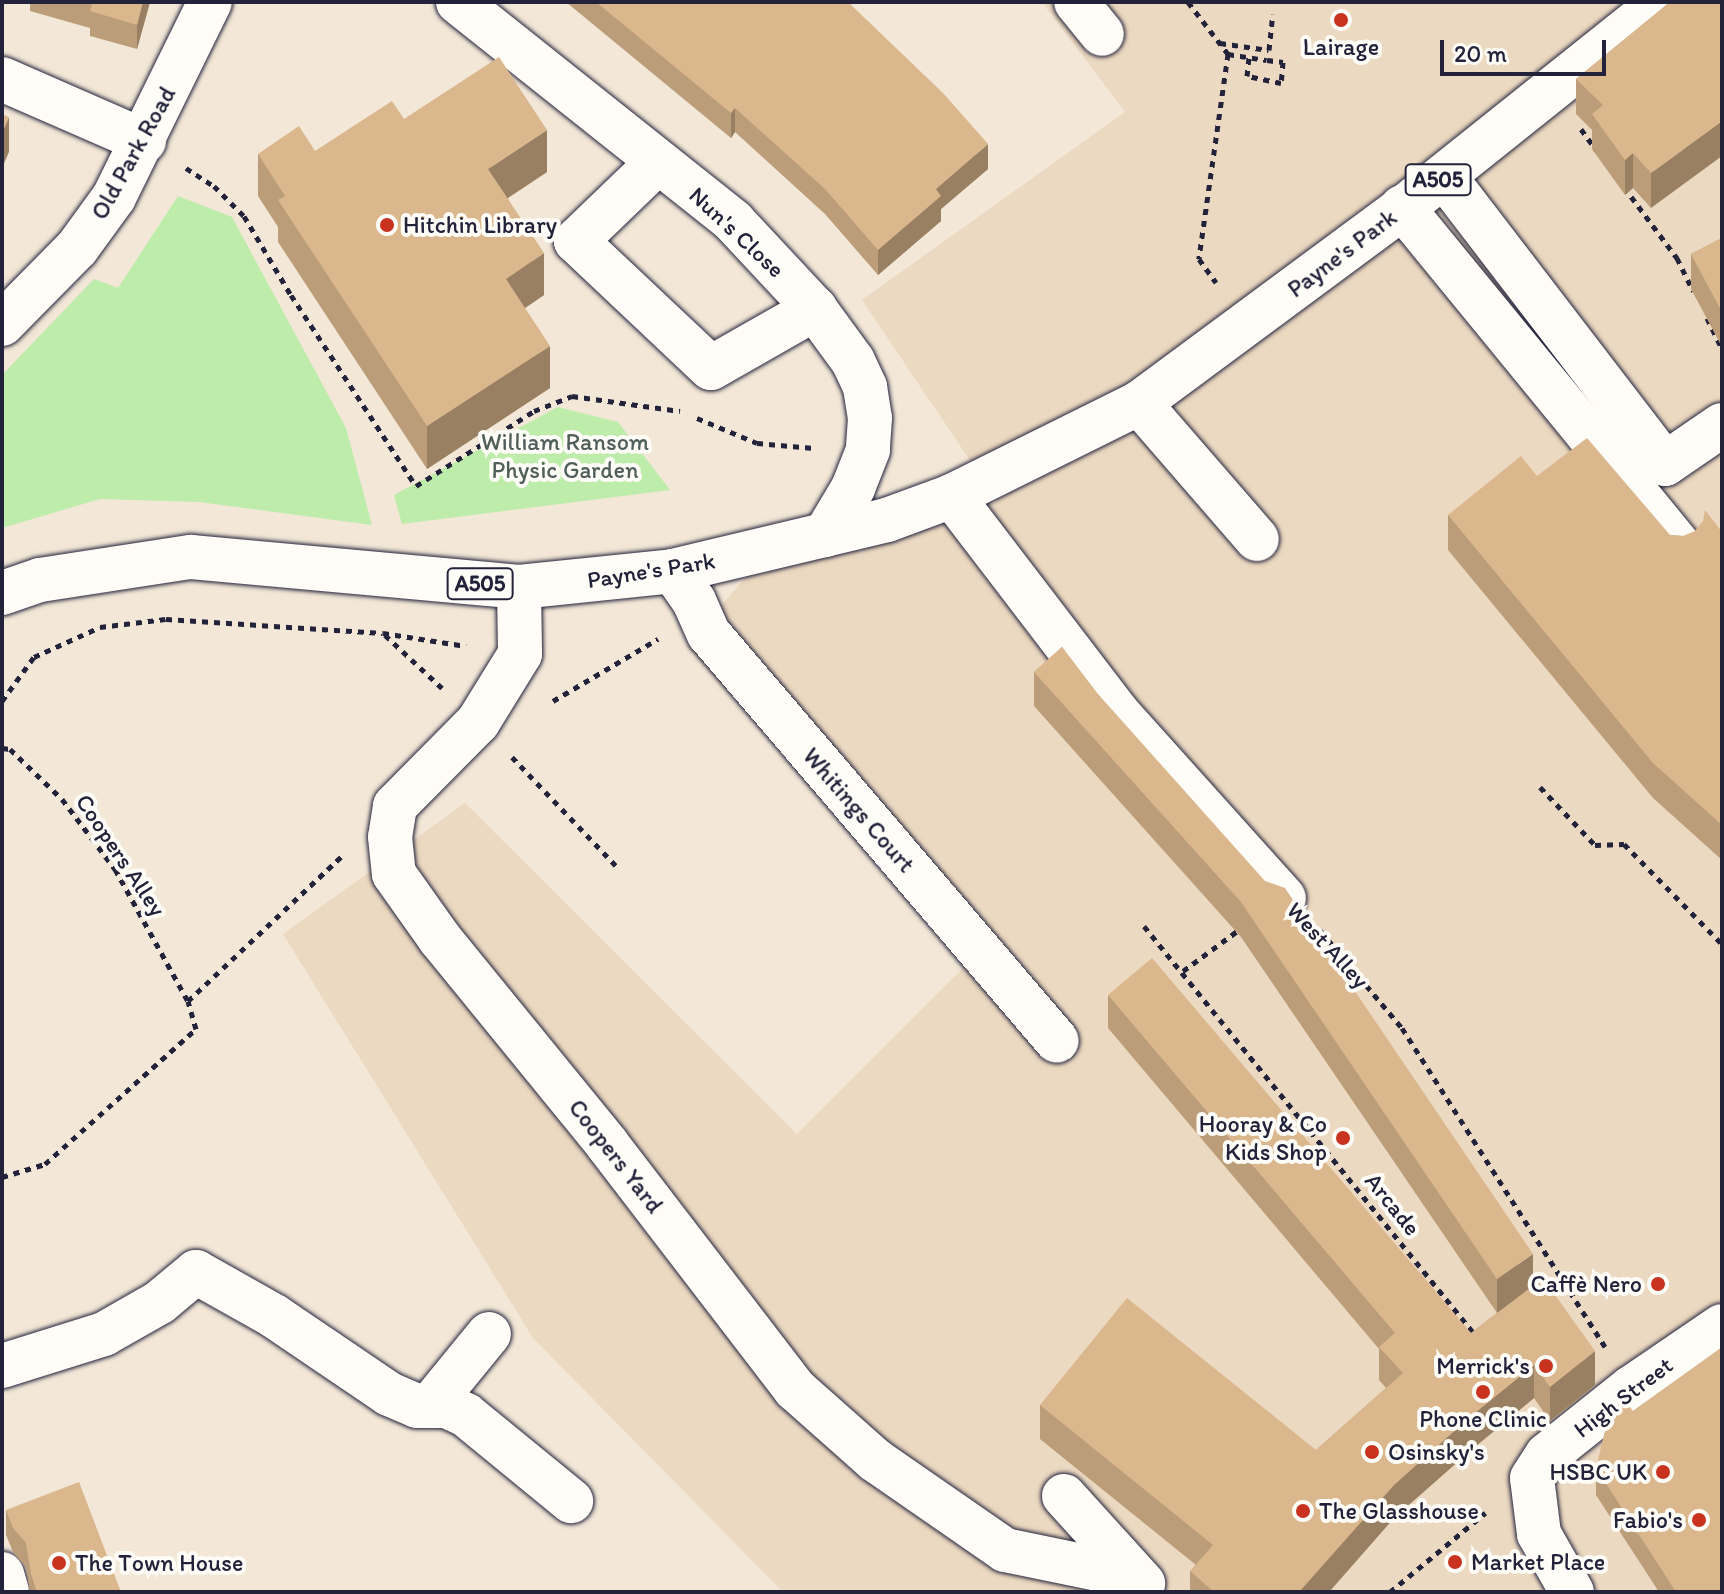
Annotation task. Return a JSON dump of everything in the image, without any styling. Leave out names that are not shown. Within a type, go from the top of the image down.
[{"type":"main road","name":"Old Park Road","points":[[2,324],[77,248],[114,197],[210,2]]},
{"type":"main road","name":"Payne's Park","points":[[2,593],[40,580],[191,557],[519,587],[684,586],[825,535],[887,520],[952,496],[1139,403],[1444,176],[1661,2]]},
{"type":"main road","name":"Nun's Close","points":[[476,7],[658,162],[733,221],[815,309],[853,361],[865,387],[870,418],[868,450],[853,488],[825,535]]},
{"type":"main road","points":[[2,79],[144,141]]},
{"type":"main road","points":[[658,162],[576,241],[699,358],[711,368],[815,309]]},
{"type":"main road","points":[[1444,176],[1665,464],[1722,425]]},
{"type":"main road","points":[[1402,207],[1680,547]]},
{"type":"main road","points":[[1139,403],[1257,539]]},
{"type":"main road","name":"West Alley","points":[[952,496],[1117,712],[1284,898]]},
{"type":"main road","name":"Whitings Court","points":[[684,586],[709,634],[1057,1041]]},
{"type":"main road","points":[[395,806],[478,722],[520,654],[519,587]]},
{"type":"main road","name":"Coopers Yard","points":[[395,806],[390,837],[394,874],[440,939],[607,1144],[795,1389],[875,1460],[1005,1550],[1145,1584]]},
{"type":"main road","points":[[2,1366],[104,1334],[160,1302],[196,1272],[274,1316],[389,1394],[417,1406],[446,1406],[466,1415],[571,1501]]},
{"type":"main road","name":"High Street","points":[[1532,1478],[1547,1455],[1631,1388],[1722,1326]]},
{"type":"main road","points":[[430,1406],[489,1334]]},
{"type":"main road","points":[[1532,1478],[1539,1534],[1572,1592]]},
{"type":"main road","points":[[1064,1496],[1145,1584]]},
{"type":"main road","points":[[2,1574],[7,1592]]},
{"type":"path","points":[[1188,2],[1228,54],[1199,259],[1249,324]]},
{"type":"path","points":[[1267,60],[1273,14]]},
{"type":"path","points":[[1219,42],[1269,50]]},
{"type":"path","points":[[1228,54],[1249,57],[1267,60],[1283,62],[1281,83],[1247,76],[1249,57]]},
{"type":"path","points":[[1551,90],[1605,162]]},
{"type":"path","points":[[144,141],[214,186],[244,216],[416,486],[534,411],[572,396],[671,407],[757,443],[868,450]]},
{"type":"path","points":[[1623,186],[1677,258],[1696,297]]},
{"type":"path","points":[[1703,310],[1722,349]]},
{"type":"path","points":[[478,722],[520,720],[664,636],[684,586]]},
{"type":"path","points":[[2,701],[34,657],[100,627],[166,619],[383,633],[520,654]]},
{"type":"path","points":[[383,633],[478,722],[619,869]]},
{"type":"path","name":"Coopers Alley","points":[[2,748],[10,749],[62,799],[115,869],[188,1001]]},
{"type":"path","points":[[1540,787],[1595,845],[1624,844],[1722,944]]},
{"type":"path","points":[[2,1177],[45,1164],[196,1029],[188,1001],[395,806]]},
{"type":"path","points":[[1183,971],[1284,898]]},
{"type":"path","name":"West Alley","points":[[1284,898],[1308,917],[1402,1028],[1631,1388]]},
{"type":"path","name":"Arcade","points":[[1144,926],[1484,1347]]},
{"type":"path","points":[[1390,1592],[1459,1533],[1532,1478]]},
{"type":"shaded area","points":[[1042,2],[1722,2],[1722,1592],[783,1592],[533,1338],[283,934],[465,803],[797,1134],[971,960],[686,646],[747,576],[998,502],[862,300],[1125,112]]},
{"type":"green space","points":[[178,196],[232,217],[346,428],[372,525],[199,502],[100,499],[2,528],[2,375],[94,279],[118,288]]},
{"type":"green space","name":"William Ransom Physic Garden","points":[[558,407],[618,422],[670,490],[402,524],[394,495]]},
{"type":"building","points":[[85,2],[143,2],[137,25],[90,11],[92,4]]},
{"type":"building","points":[[596,2],[848,2],[944,94],[988,144],[936,189],[941,196],[878,250],[825,189],[735,108],[731,113]]},
{"type":"building","points":[[1670,2],[1722,2],[1722,121],[1651,173],[1633,153],[1625,160],[1592,114],[1603,105],[1576,79]]},
{"type":"building","name":"Hitchin Library","points":[[499,57],[547,130],[488,169],[544,253],[506,279],[550,346],[427,426],[278,200],[285,196],[258,154],[299,126],[315,151],[392,101],[404,119]]},
{"type":"building","points":[[2,114],[9,117],[2,133]]},
{"type":"building","points":[[1722,238],[1722,312],[1691,254]]},
{"type":"building","points":[[1587,438],[1670,535],[1683,536],[1695,531],[1703,521],[1705,510],[1722,532],[1722,825],[1653,763],[1448,515],[1521,456],[1537,476]]},
{"type":"building","points":[[1062,647],[1098,694],[1265,881],[1285,888],[1533,1254],[1497,1279],[1241,902],[1034,672]]},
{"type":"building","points":[[1152,958],[1471,1333],[1543,1278],[1595,1351],[1550,1387],[1534,1365],[1470,1417],[1394,1485],[1299,1592],[1214,1592],[1190,1571],[1213,1545],[1040,1405],[1127,1298],[1316,1450],[1403,1373],[1379,1347],[1395,1333],[1108,995]]},
{"type":"building","points":[[1722,1347],[1722,1592],[1676,1592],[1596,1468],[1610,1410],[1624,1399],[1633,1411]]},
{"type":"building","name":"The Town House","points":[[79,1482],[121,1592],[37,1592],[26,1543],[13,1528],[6,1510]]},
{"type":"place","name":"Lairage","points":[[1341,20]]},
{"type":"place","name":"Hitchin Library","points":[[387,225]]},
{"type":"place","name":"Hooray & Co Kids Shop","points":[[1343,1138]]},
{"type":"place","name":"Caffè Nero","points":[[1658,1284]]},
{"type":"place","name":"Merrick's","points":[[1546,1366]]},
{"type":"place","name":"Phone Clinic","points":[[1483,1392]]},
{"type":"place","name":"Osinsky's","points":[[1372,1452]]},
{"type":"place","name":"HSBC UK","points":[[1663,1472]]},
{"type":"place","name":"The Glasshouse","points":[[1303,1511]]},
{"type":"place","name":"Fabio's","points":[[1699,1520]]},
{"type":"place","name":"Market Place","points":[[1455,1562]]},
{"type":"place","name":"The Town House","points":[[59,1563]]}]
